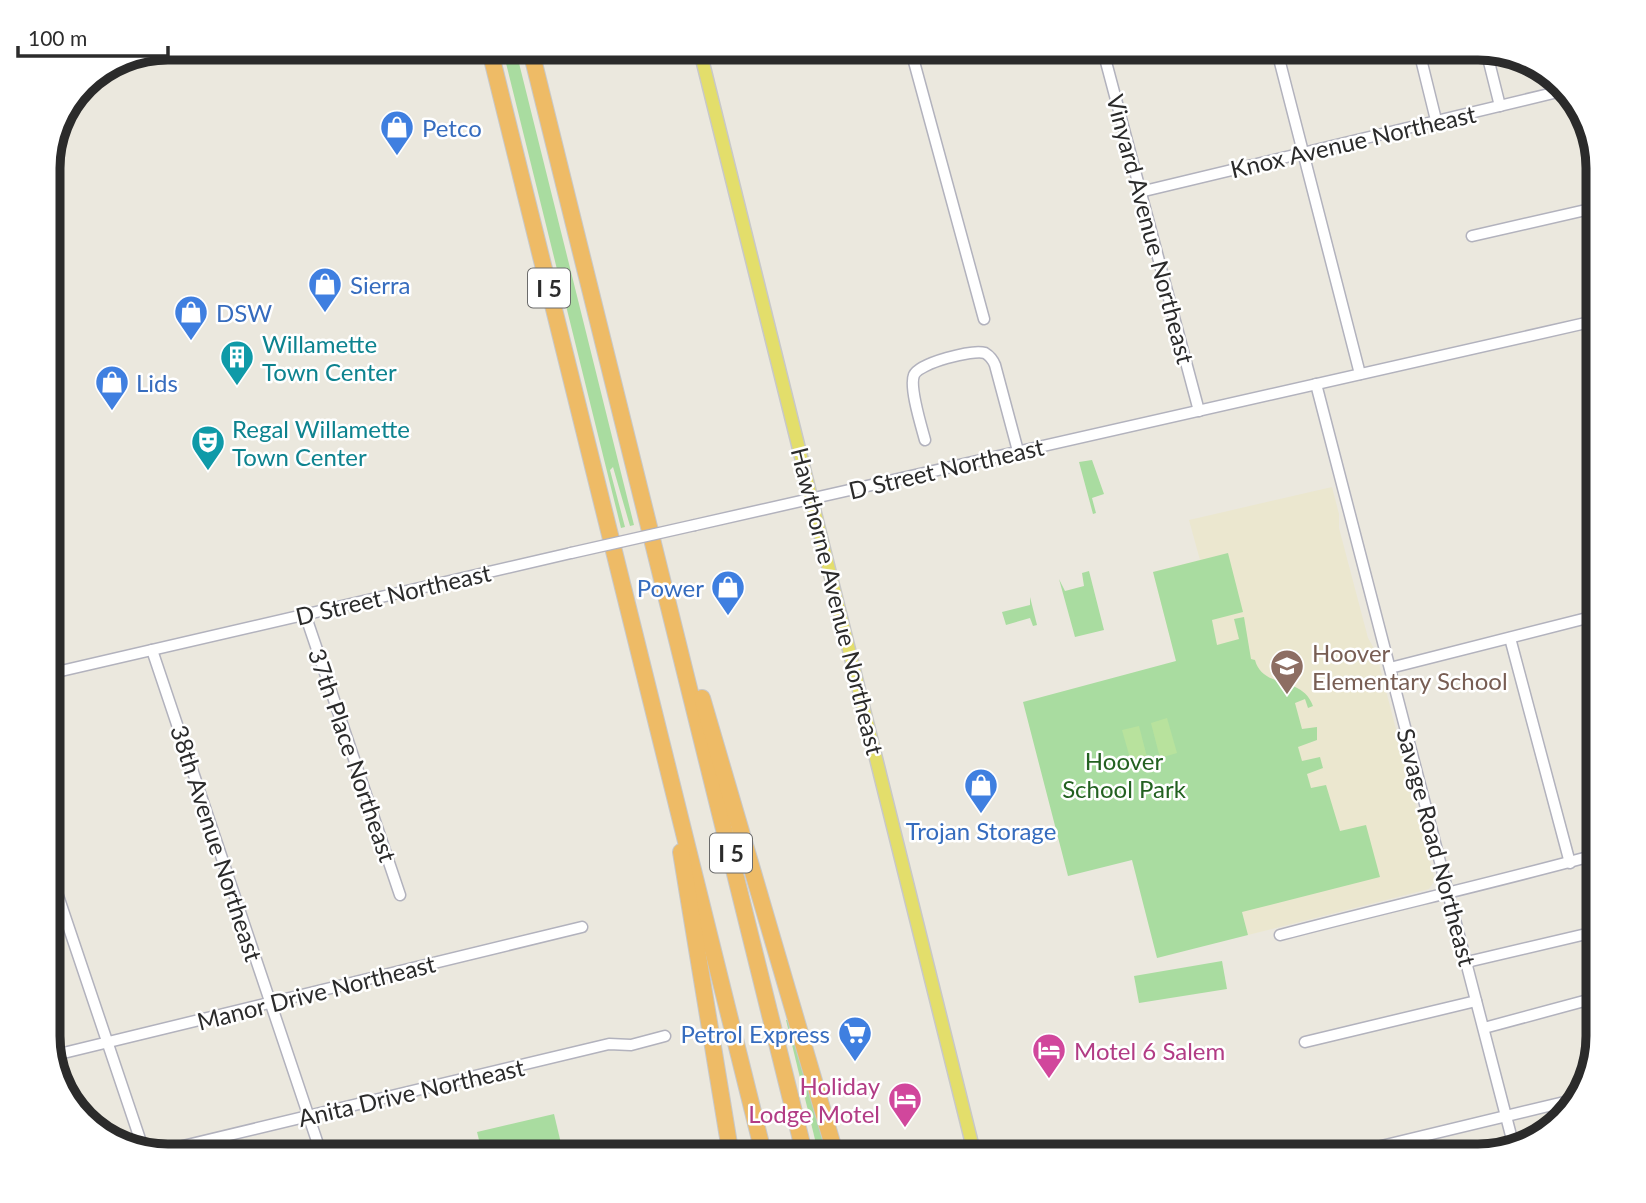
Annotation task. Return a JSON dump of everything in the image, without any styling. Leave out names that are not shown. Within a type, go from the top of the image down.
[{"type":"highway","name":"I 5","points":[[492,60],[761,1144]]},
{"type":"highway","name":"I 5","points":[[533,60],[802,1144]]},
{"type":"highway","name":"I 5","points":[[660,575],[695,672],[833,1144]]},
{"type":"highway","points":[[676,801],[684,884],[730,1144]]},
{"type":"main road","name":"Hawthorne Avenue Northeast","points":[[702,60],[972,1144]]},
{"type":"street","points":[[913,60],[984,319]]},
{"type":"street","name":"Vinyard Avenue Northeast","points":[[1105,60],[1199,411]]},
{"type":"street","points":[[1279,60],[1360,374]]},
{"type":"street","points":[[1421,60],[1436,120]]},
{"type":"street","points":[[1489,61],[1500,106]]},
{"type":"street","name":"Knox Avenue Northeast","points":[[1140,192],[1556,92]]},
{"type":"street","points":[[1472,236],[1586,210]]},
{"type":"street","name":"D Street Northeast","points":[[60,671],[1586,323]]},
{"type":"street","points":[[925,440],[912,382],[917,370],[926,364],[981,352],[989,356],[995,365],[1018,451]]},
{"type":"street","name":"Savage Road Northeast","points":[[1316,384],[1512,1138]]},
{"type":"street","name":"37th Place Northeast","points":[[306,614],[400,895]]},
{"type":"street","points":[[1390,668],[1586,618]]},
{"type":"street","points":[[1510,638],[1570,863]]},
{"type":"street","name":"38th Avenue Northeast","points":[[152,650],[318,1144]]},
{"type":"street","points":[[1280,934],[1586,858]]},
{"type":"street","points":[[60,901],[141,1140]]},
{"type":"street","name":"Manor Drive Northeast","points":[[62,1053],[582,927]]},
{"type":"street","points":[[1467,962],[1586,934]]},
{"type":"street","points":[[1306,1042],[1476,1001]]},
{"type":"street","points":[[1484,1028],[1586,1001]]},
{"type":"street","name":"Anita Drive Northeast","points":[[195,1144],[609,1044],[631,1045],[665,1036]]},
{"type":"street","points":[[1390,1144],[1563,1102]]},
{"type":"shaded area","name":"Hoover Elementary School","points":[[1332,487],[1339,514],[1339,528],[1368,638],[1376,652],[1435,880],[1429,889],[1248,935],[1153,572],[1200,560],[1189,520]]},
{"type":"green space","points":[[505,60],[518,60],[634,525],[630,526],[613,467],[610,470],[625,527],[621,528]]},
{"type":"green space","points":[[1092,460],[1104,494],[1092,498],[1096,513],[1093,514],[1079,462]]},
{"type":"green space","name":"Hoover School Park","points":[[1228,553],[1243,612],[1212,620],[1217,645],[1239,639],[1234,619],[1244,617],[1251,659],[1255,660],[1259,669],[1274,680],[1292,686],[1308,696],[1313,706],[1308,708],[1305,699],[1295,703],[1302,729],[1317,727],[1317,740],[1298,747],[1302,761],[1320,757],[1323,768],[1307,774],[1311,788],[1326,785],[1340,831],[1366,825],[1380,877],[1242,912],[1248,935],[1157,958],[1132,860],[1068,876],[1023,702],[1176,661],[1153,572]]},
{"type":"green space","points":[[1089,571],[1104,630],[1075,637],[1059,579],[1065,591],[1084,586],[1082,573]]},
{"type":"green space","points":[[1030,597],[1037,625],[1033,626],[1030,618],[1006,625],[1002,612],[1030,605]]},
{"type":"green space","points":[[1167,718],[1177,753],[1160,758],[1151,723]]},
{"type":"green space","points":[[1139,726],[1148,761],[1132,765],[1122,730]]},
{"type":"green space","points":[[1222,961],[1227,989],[1139,1003],[1134,976]]},
{"type":"green space","points":[[786,1020],[789,1020],[825,1144],[816,1144]]},
{"type":"green space","points":[[554,1114],[561,1144],[480,1144],[477,1132]]},
{"type":"place","name":"Petco","points":[[397,157]]},
{"type":"place","name":"Sierra","points":[[325,314]]},
{"type":"place","name":"DSW","points":[[191,342]]},
{"type":"place","name":"Willamette Town Center","points":[[237,387]]},
{"type":"place","name":"Lids","points":[[112,412]]},
{"type":"place","name":"Regal Willamette Town Center","points":[[208,472]]},
{"type":"place","name":"Power","points":[[728,617]]},
{"type":"place","name":"Hoover Elementary School","points":[[1287,696]]},
{"type":"place","name":"Trojan Storage","points":[[981,815]]},
{"type":"place","name":"Petrol Express","points":[[855,1063]]},
{"type":"place","name":"Motel 6 Salem","points":[[1049,1080]]},
{"type":"place","name":"Holiday Lodge Motel","points":[[905,1129]]}]
